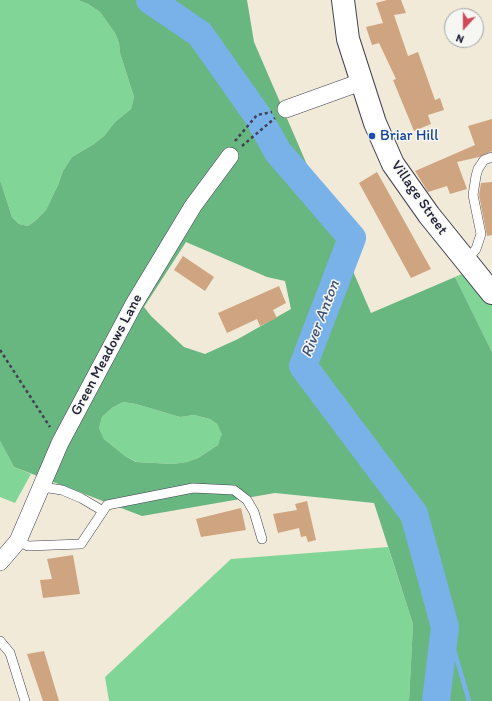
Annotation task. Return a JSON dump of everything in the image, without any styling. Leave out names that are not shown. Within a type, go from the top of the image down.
[{"type":"street","name":"Village Street","points":[[343,0],[348,39],[361,82],[375,124],[393,164],[429,216],[492,293]]},
{"type":"street","points":[[286,109],[361,82]]},
{"type":"street","name":"Green Meadows Lane","points":[[0,562],[18,541],[60,443],[134,304],[193,206],[228,160]]},
{"type":"lane","points":[[466,261],[476,248],[481,234],[473,195],[476,176],[478,169],[484,160],[492,158]]},
{"type":"lane","points":[[42,487],[62,490],[81,498],[103,511]]},
{"type":"lane","points":[[18,541],[28,546],[81,544],[107,505],[193,488],[234,490],[247,500],[254,512],[262,539]]},
{"type":"lane","points":[[0,641],[10,653],[24,701]]},
{"type":"path","points":[[228,160],[227,150],[257,115],[286,109]]},
{"type":"path","points":[[228,160],[286,109]]},
{"type":"path","points":[[0,350],[60,443]]},
{"type":"green space","points":[[0,0],[78,0],[88,4],[100,12],[115,33],[119,43],[120,53],[134,97],[131,109],[115,122],[104,136],[94,144],[72,157],[63,171],[46,210],[28,226],[19,224],[12,217],[0,180]]},
{"type":"green space","points":[[78,0],[247,0],[254,42],[371,313],[455,277],[492,352],[492,701],[409,701],[413,624],[374,503],[275,493],[142,516],[14,467],[0,441],[0,180],[12,217],[19,224],[28,226],[46,210],[63,171],[72,157],[94,144],[104,136],[115,122],[131,109],[134,97],[115,33],[100,12],[88,4]],"holes":[[[186,242],[267,277],[285,281],[291,309],[238,339],[205,354],[184,347],[151,316],[144,307]],[[123,402],[136,404],[180,417],[194,415],[210,419],[217,424],[222,434],[218,445],[198,458],[187,462],[173,464],[136,462],[125,456],[104,439],[99,428],[102,417],[112,408]]]},
{"type":"green space","points":[[464,273],[492,300],[492,352],[455,277]]},
{"type":"green space","points":[[123,402],[136,404],[180,417],[194,415],[210,419],[217,424],[223,434],[218,445],[198,458],[187,462],[173,464],[137,462],[125,456],[104,439],[99,428],[102,417],[112,408]]},
{"type":"green space","points":[[0,441],[14,467],[31,474],[15,503],[0,497]]},
{"type":"green space","points":[[388,547],[413,624],[409,701],[109,701],[105,677],[231,559]]},
{"type":"building","points":[[387,0],[401,0],[406,13],[394,15],[408,56],[418,52],[435,100],[440,98],[444,110],[428,115],[431,124],[414,131],[393,80],[396,79],[379,43],[372,45],[366,27],[383,23],[376,3]]},
{"type":"building","points":[[492,119],[492,151],[479,157],[457,162],[467,189],[450,194],[447,186],[428,192],[415,171],[475,145],[468,126]]},
{"type":"building","points":[[377,172],[431,269],[411,278],[359,183]]},
{"type":"building","points":[[492,182],[492,235],[487,236],[479,195],[481,183]]},
{"type":"building","points":[[183,256],[214,277],[205,291],[174,270]]},
{"type":"building","points":[[279,286],[286,303],[273,310],[277,318],[260,326],[257,319],[227,333],[218,313]]},
{"type":"building","points":[[307,501],[316,540],[308,542],[306,536],[301,537],[299,528],[278,533],[273,514],[297,510],[295,504]]},
{"type":"building","points":[[241,508],[246,530],[201,537],[196,519]]},
{"type":"building","points":[[73,555],[80,594],[43,598],[40,580],[52,579],[47,559]]},
{"type":"building","points":[[44,651],[59,701],[43,701],[27,654]]},
{"type":"waterway","name":"River Anton","points":[[150,0],[200,34],[257,115],[278,152],[352,238],[303,366],[414,514],[445,627],[436,701]]},
{"type":"waterway","name":"River Anton","points":[[414,514],[469,701]]},
{"type":"place","name":"Briar Hill","points":[[372,136]]}]
